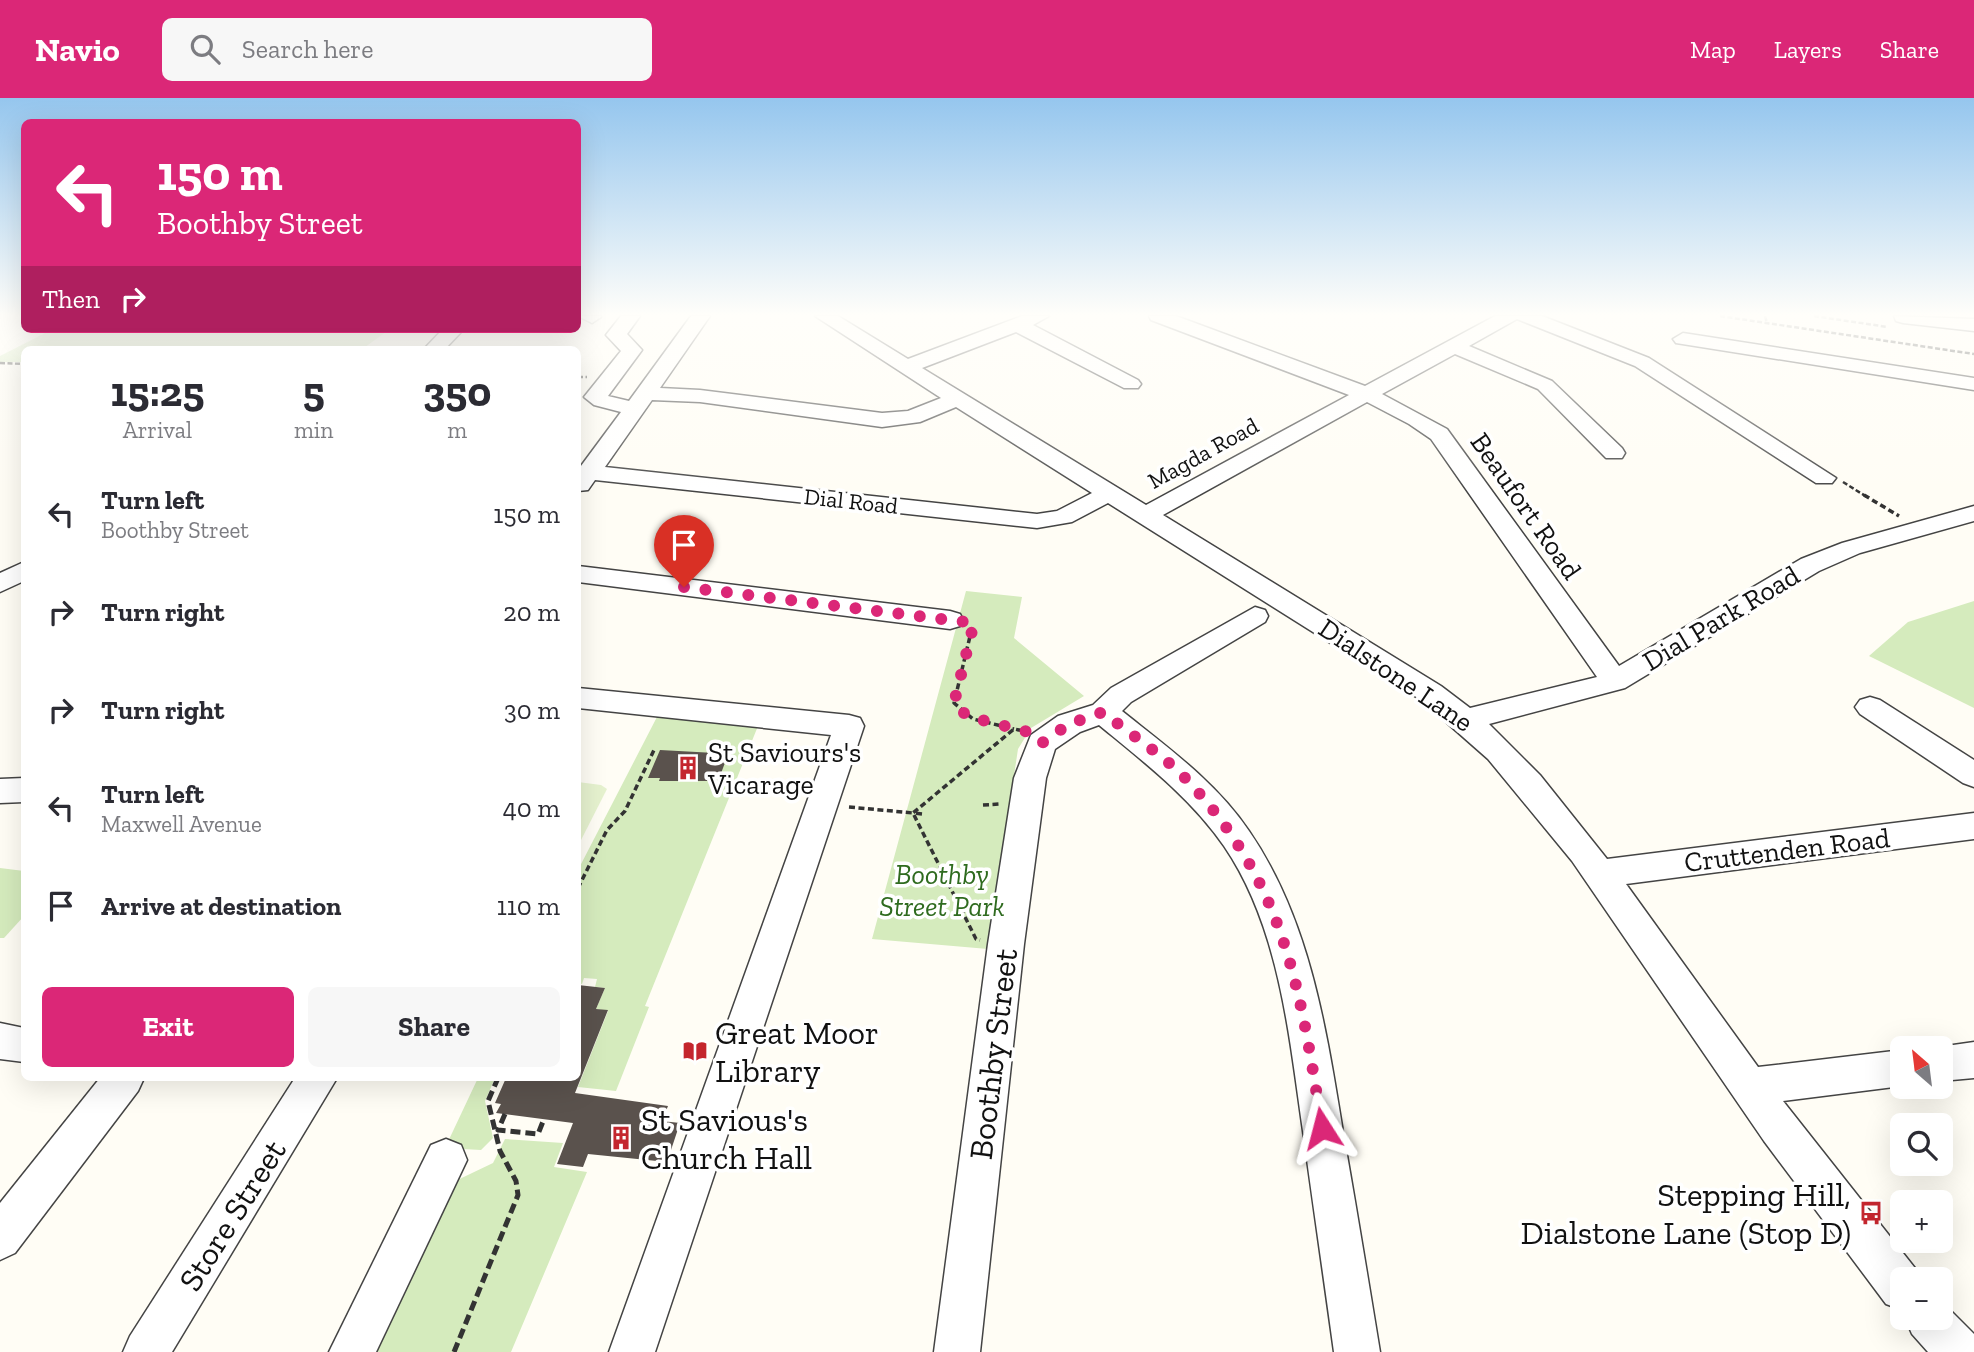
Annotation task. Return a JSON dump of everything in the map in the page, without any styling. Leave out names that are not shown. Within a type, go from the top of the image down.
[{"type":"street","points":[[613,375],[596,397],[601,401],[700,396],[881,420],[912,417],[958,399]]},
{"type":"street","points":[[583,480],[658,375]]},
{"type":"street","name":"Dialstone Lane","points":[[918,375],[1431,693],[1468,719],[1520,769],[1599,874],[1749,1087],[1890,1272]]},
{"type":"street","points":[[1113,375],[1131,384]]},
{"type":"street","name":"Beaufort Road","points":[[1315,375],[1364,393],[1417,419],[1439,434],[1615,681]]},
{"type":"street","name":"Magda Road","points":[[1145,515],[1399,375]]},
{"type":"street","points":[[1520,375],[1545,385],[1614,453]]},
{"type":"street","points":[[1662,375],[1824,478]]},
{"type":"street","points":[[1913,375],[1974,384]]},
{"type":"street","name":"Dial Road","points":[[583,480],[1037,521],[1063,517],[1108,494]]},
{"type":"street","name":"Dial Park Road","points":[[1468,719],[1519,704],[1586,692],[1615,681],[1810,565],[1851,548],[1974,513]]},
{"type":"street","points":[[0,584],[21,572]]},
{"type":"street","points":[[581,574],[950,620]]},
{"type":"street","points":[[1028,736],[1103,712],[1121,695],[1255,616]]},
{"type":"street","points":[[581,698],[849,726],[632,1352]]},
{"type":"street","points":[[1870,707],[1974,775]]},
{"type":"street","points":[[1103,712],[1188,780],[1237,839],[1268,895],[1291,960],[1312,1064],[1357,1352]]},
{"type":"street","name":"Boothby Street","points":[[957,1352],[1006,944],[1030,778],[1028,736]]},
{"type":"street","points":[[0,791],[21,790]]},
{"type":"street","name":"Cruttenden Road","points":[[1599,874],[1974,826]]},
{"type":"street","points":[[0,1041],[21,1044]]},
{"type":"street","points":[[1953,1062],[1974,1060]]},
{"type":"street","points":[[1749,1087],[1890,1069]]},
{"type":"street","points":[[0,1238],[122,1081]]},
{"type":"street","name":"Store Street","points":[[146,1352],[315,1081]]},
{"type":"street","points":[[352,1352],[446,1160]]},
{"type":"street","points":[[1939,1330],[1959,1352]]},
{"type":"path","points":[[1824,478],[1919,527]]},
{"type":"path","points":[[950,620],[974,623],[954,703],[967,716],[1028,736]]},
{"type":"path","points":[[913,813],[1028,736]]},
{"type":"path","points":[[581,882],[607,830],[625,811],[654,750]]},
{"type":"path","points":[[822,804],[922,814]]},
{"type":"path","points":[[913,813],[976,939],[1006,944]]},
{"type":"path","points":[[454,1352],[518,1195],[516,1178],[498,1144],[498,1130],[488,1101],[497,1081]]},
{"type":"path","points":[[498,1130],[505,1114]]},
{"type":"path","points":[[498,1130],[538,1134],[544,1119]]},
{"type":"green space","name":"Boothby Street Park","points":[[966,591],[1022,597],[1014,638],[1084,696],[1031,728],[1018,749],[988,949],[872,939]]},
{"type":"green space","points":[[1974,601],[1974,708],[1869,656],[1908,622]]},
{"type":"green space","points":[[658,715],[758,726],[645,1006],[649,1007],[616,1091],[578,1087],[608,1011],[596,1009],[605,988],[595,987],[597,979],[584,978],[581,984],[581,864]]},
{"type":"green space","points":[[581,782],[601,785],[607,789],[581,840]]},
{"type":"green space","points":[[0,868],[21,871],[21,919],[4,938],[0,938]]},
{"type":"green space","points":[[477,1081],[494,1081],[485,1101],[493,1138],[481,1150],[445,1148]]},
{"type":"green space","points":[[505,1139],[563,1143],[554,1167],[587,1172],[511,1352],[364,1352],[447,1185],[493,1163]]},
{"type":"building","name":"St Saviours's Vicarage","points":[[660,750],[715,753],[718,760],[726,760],[720,776],[709,775],[707,781],[659,781],[660,778],[648,778]]},
{"type":"building","points":[[581,985],[605,988],[596,1009],[608,1010],[581,1078]]},
{"type":"building","points":[[505,1081],[580,1081],[575,1093],[668,1106],[662,1121],[680,1123],[667,1162],[588,1154],[583,1167],[557,1164],[573,1123],[496,1113],[501,1104],[495,1103]]},
{"type":"place","name":"St Saviours's Vicarage","points":[[688,768]]},
{"type":"place","name":"Great Moor Library","points":[[695,1051]]},
{"type":"place","name":"St Savious's Church Hall","points":[[621,1138]]},
{"type":"place","name":"Stepping Hill, Dialstone Lane (Stop D)","points":[[1871,1213]]},
{"type":"route","points":[[684,587],[974,623],[953,698],[959,711],[975,720],[1028,732],[1042,743],[1069,724],[1087,715],[1103,712],[1188,780],[1237,839],[1268,895],[1291,960],[1322,1128]]}]
